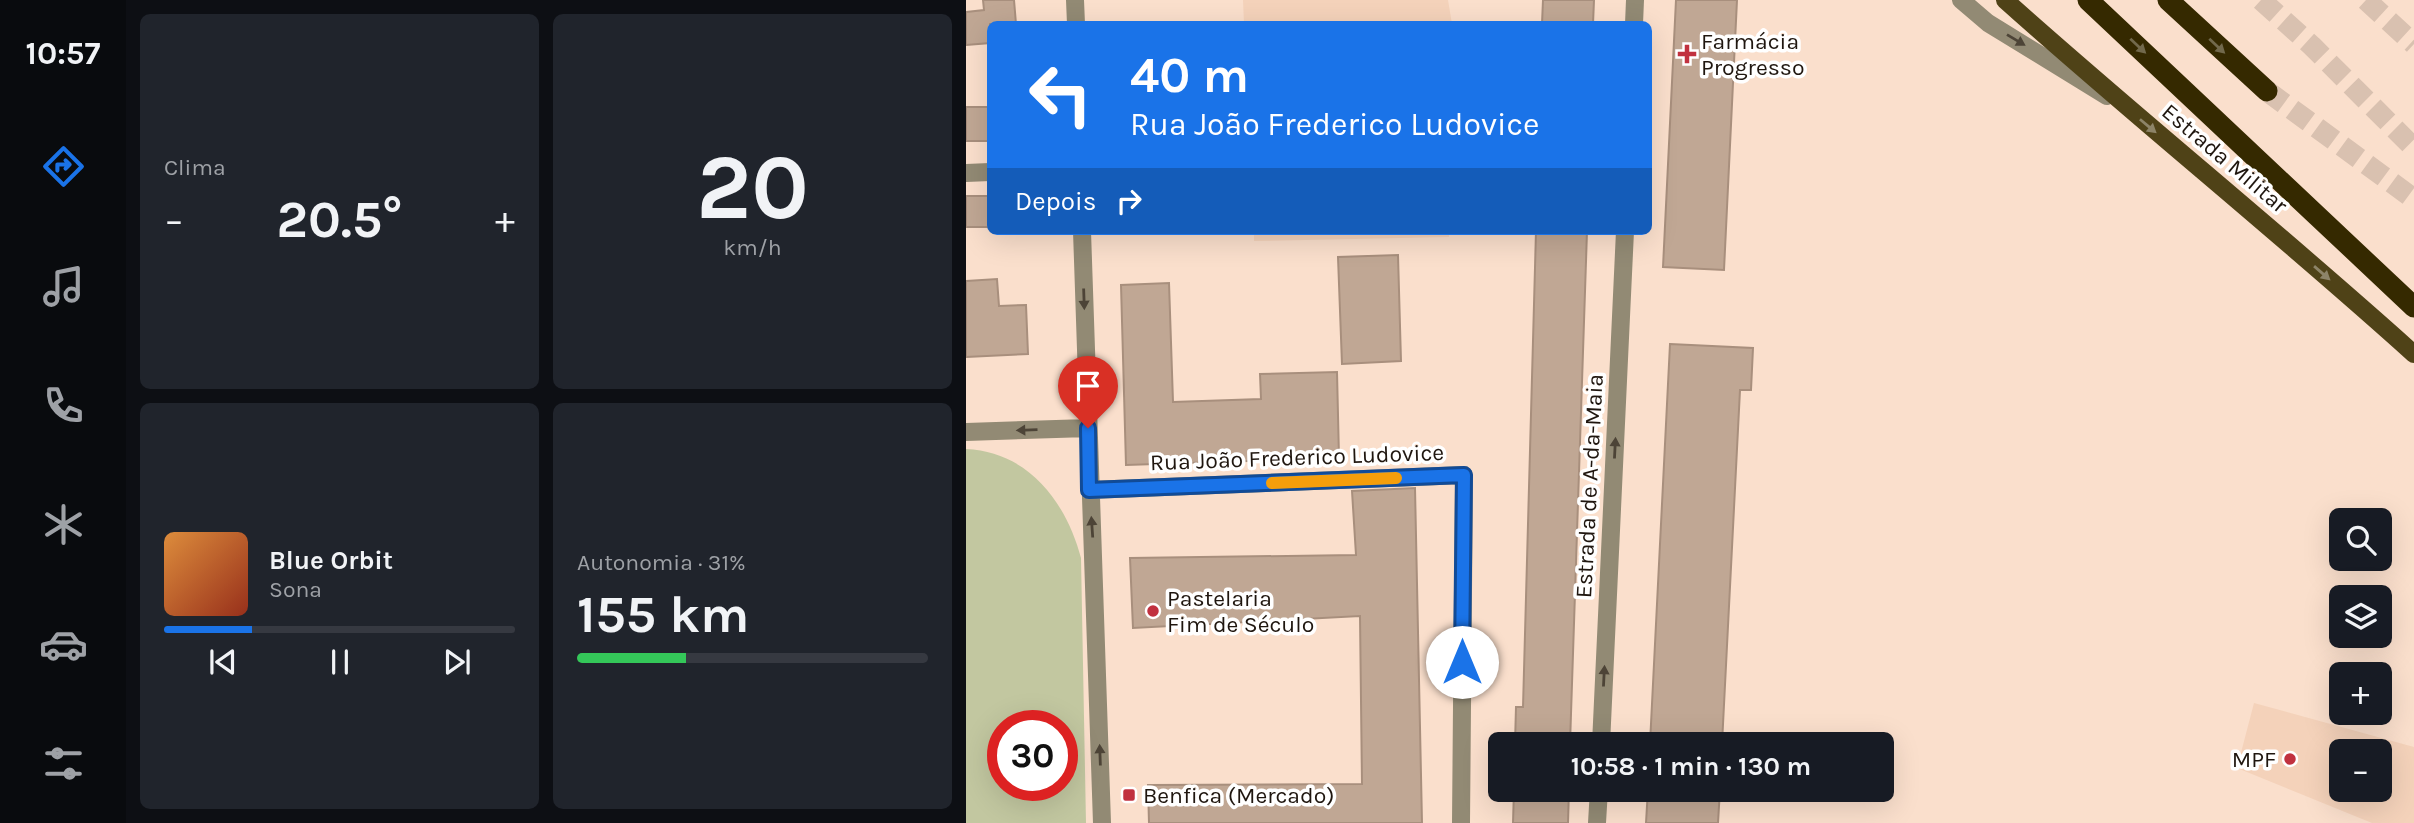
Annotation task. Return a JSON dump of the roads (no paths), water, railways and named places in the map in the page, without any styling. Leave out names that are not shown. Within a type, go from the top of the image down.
[{"type":"highway","points":[[2088,0],[2414,307]]},
{"type":"highway","points":[[2168,0],[2267,91]]},
{"type":"main road","name":"Estrada Militar","points":[[2005,0],[2123,105],[2282,238],[2414,354]]},
{"type":"street","points":[[1075,0],[1076,21]]},
{"type":"street","points":[[1634,21],[1635,0]]},
{"type":"street","points":[[1961,0],[1988,23],[2123,105]]},
{"type":"street","points":[[966,173],[987,172]]},
{"type":"street","points":[[1082,235],[1102,823]]},
{"type":"street","name":"Estrada de A-da-Maia","points":[[1602,732],[1625,235]]},
{"type":"street","points":[[966,432],[1088,428]]},
{"type":"street","name":"Rua João Frederico Ludovice","points":[[1089,490],[1464,475],[1461,823]]},
{"type":"street","points":[[1597,823],[1598,802]]},
{"type":"tunnel","points":[[2261,0],[2312,46],[2414,148]]},
{"type":"tunnel","points":[[2366,0],[2414,44]]},
{"type":"tunnel","points":[[2267,91],[2414,199]]},
{"type":"place","name":"Farmácia Progresso","points":[[1687,54]]},
{"type":"place","name":"Pastelaria Fim de Século","points":[[1153,611]]},
{"type":"place","name":"MPF","points":[[2290,759]]},
{"type":"place","name":"Benfica (Mercado)","points":[[1129,795]]}]
